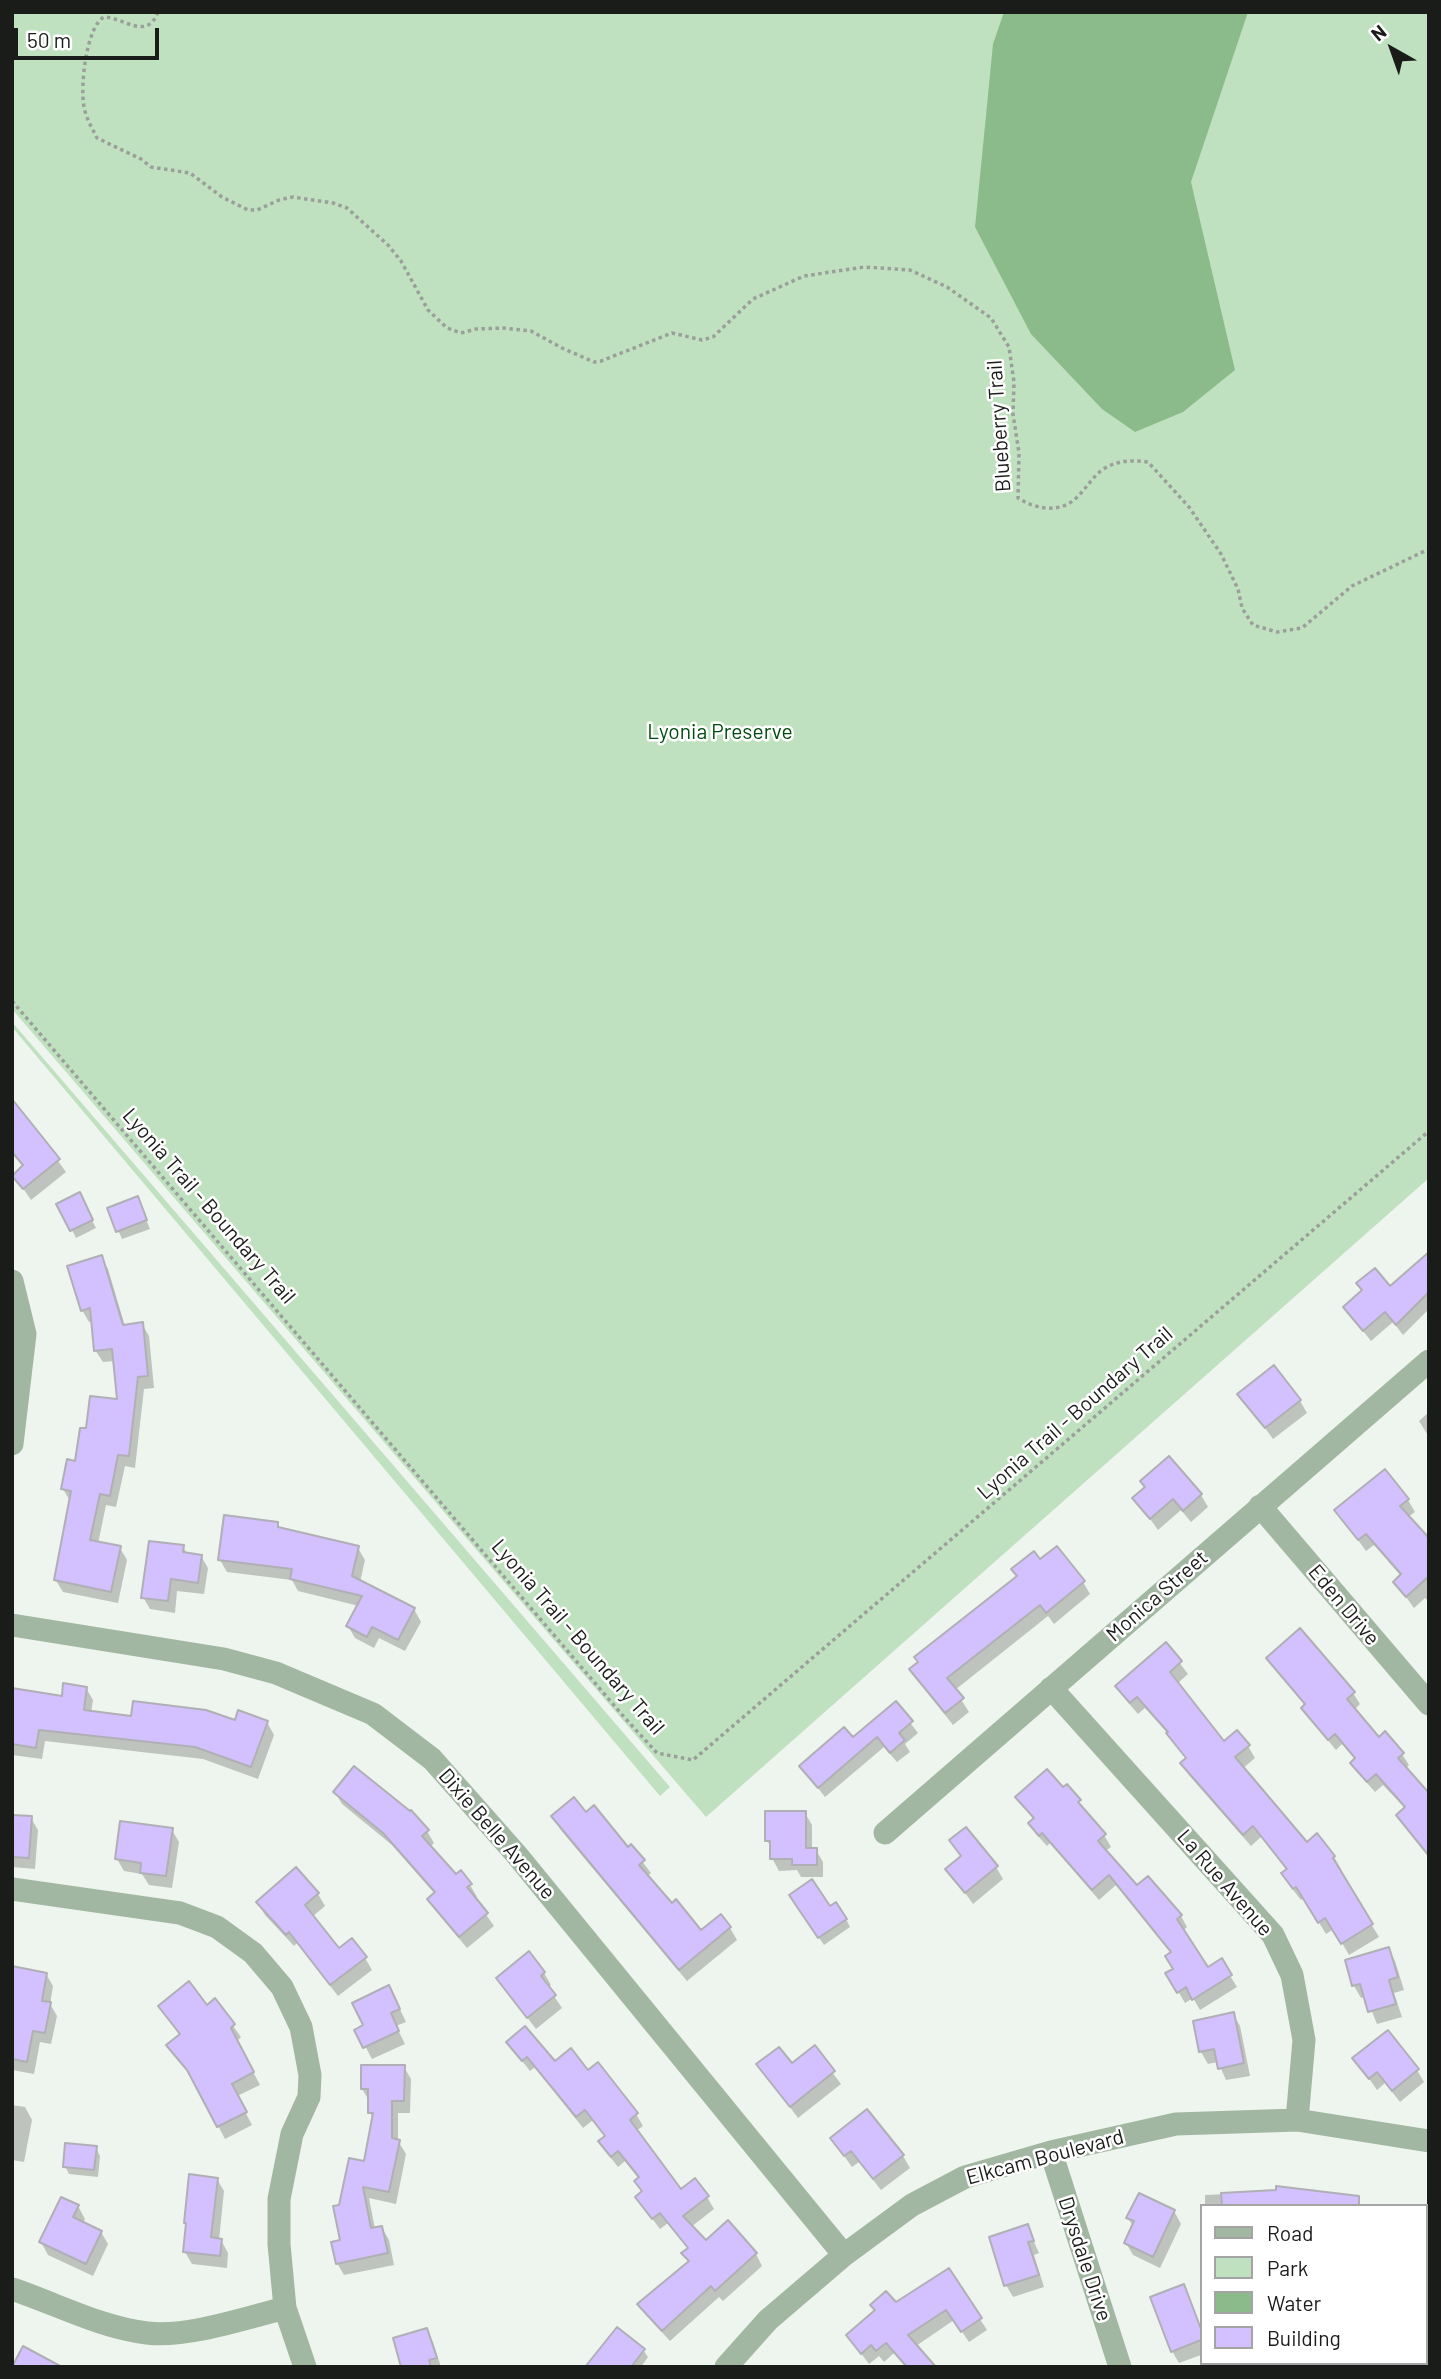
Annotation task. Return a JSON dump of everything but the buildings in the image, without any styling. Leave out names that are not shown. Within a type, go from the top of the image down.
[{"type":"street","points":[[12,1281],[25,1334],[12,1444]]},
{"type":"street","name":"Monica Street","points":[[885,1833],[1429,1360]]},
{"type":"street","name":"Eden Drive","points":[[1260,1506],[1429,1704]]},
{"type":"street","name":"Dixie Belle Avenue","points":[[12,1625],[224,1659],[276,1673],[373,1714],[383,1721],[432,1759],[516,1854],[844,2255]]},
{"type":"street","name":"La Rue Avenue","points":[[1051,1688],[1273,1935],[1292,1975],[1304,2040],[1297,2120]]},
{"type":"street","points":[[12,1889],[180,1913],[217,1927],[253,1953],[282,1987],[301,2027],[310,2075],[309,2097],[292,2134],[279,2200],[279,2244],[285,2308],[305,2367]]},
{"type":"street","name":"Elkcam Boulevard","points":[[726,2367],[768,2320],[844,2255],[912,2205],[965,2177],[1051,2152],[1177,2123],[1297,2120],[1429,2141]]},
{"type":"street","name":"Drysdale Drive","points":[[1051,2152],[1120,2367]]},
{"type":"street","points":[[12,2289],[90,2319],[149,2334],[192,2330],[285,2308]]},
{"type":"path","name":"Blueberry Trail","points":[[158,12],[153,23],[145,27],[112,17],[104,17],[95,24],[82,94],[84,110],[97,138],[141,159],[151,167],[190,173],[222,197],[248,210],[257,210],[293,197],[333,203],[347,208],[387,244],[401,261],[428,310],[447,328],[461,333],[476,329],[503,328],[531,331],[594,362],[672,333],[702,340],[713,337],[753,299],[804,276],[864,267],[911,270],[947,287],[991,317],[1009,347],[1014,382],[1013,414],[1019,453],[1018,498],[1030,505],[1056,509],[1074,500],[1105,468],[1128,460],[1148,462],[1189,507],[1221,554],[1238,589],[1242,608],[1253,625],[1277,632],[1302,628],[1352,586],[1429,549]]},
{"type":"path","name":"Lyonia Trail - Boundary Trail","points":[[12,1001],[657,1753],[693,1760],[1429,1131]]},
{"type":"green space","name":"Lyonia Preserve","points":[[12,12],[1429,12],[1429,1178],[706,1817],[12,1009]]},
{"type":"green space","points":[[12,1022],[670,1787],[660,1796],[12,1027]]},
{"type":"water","points":[[1004,12],[1248,12],[1191,182],[1235,370],[1183,412],[1135,432],[1102,409],[1031,334],[975,227],[993,44]]}]
